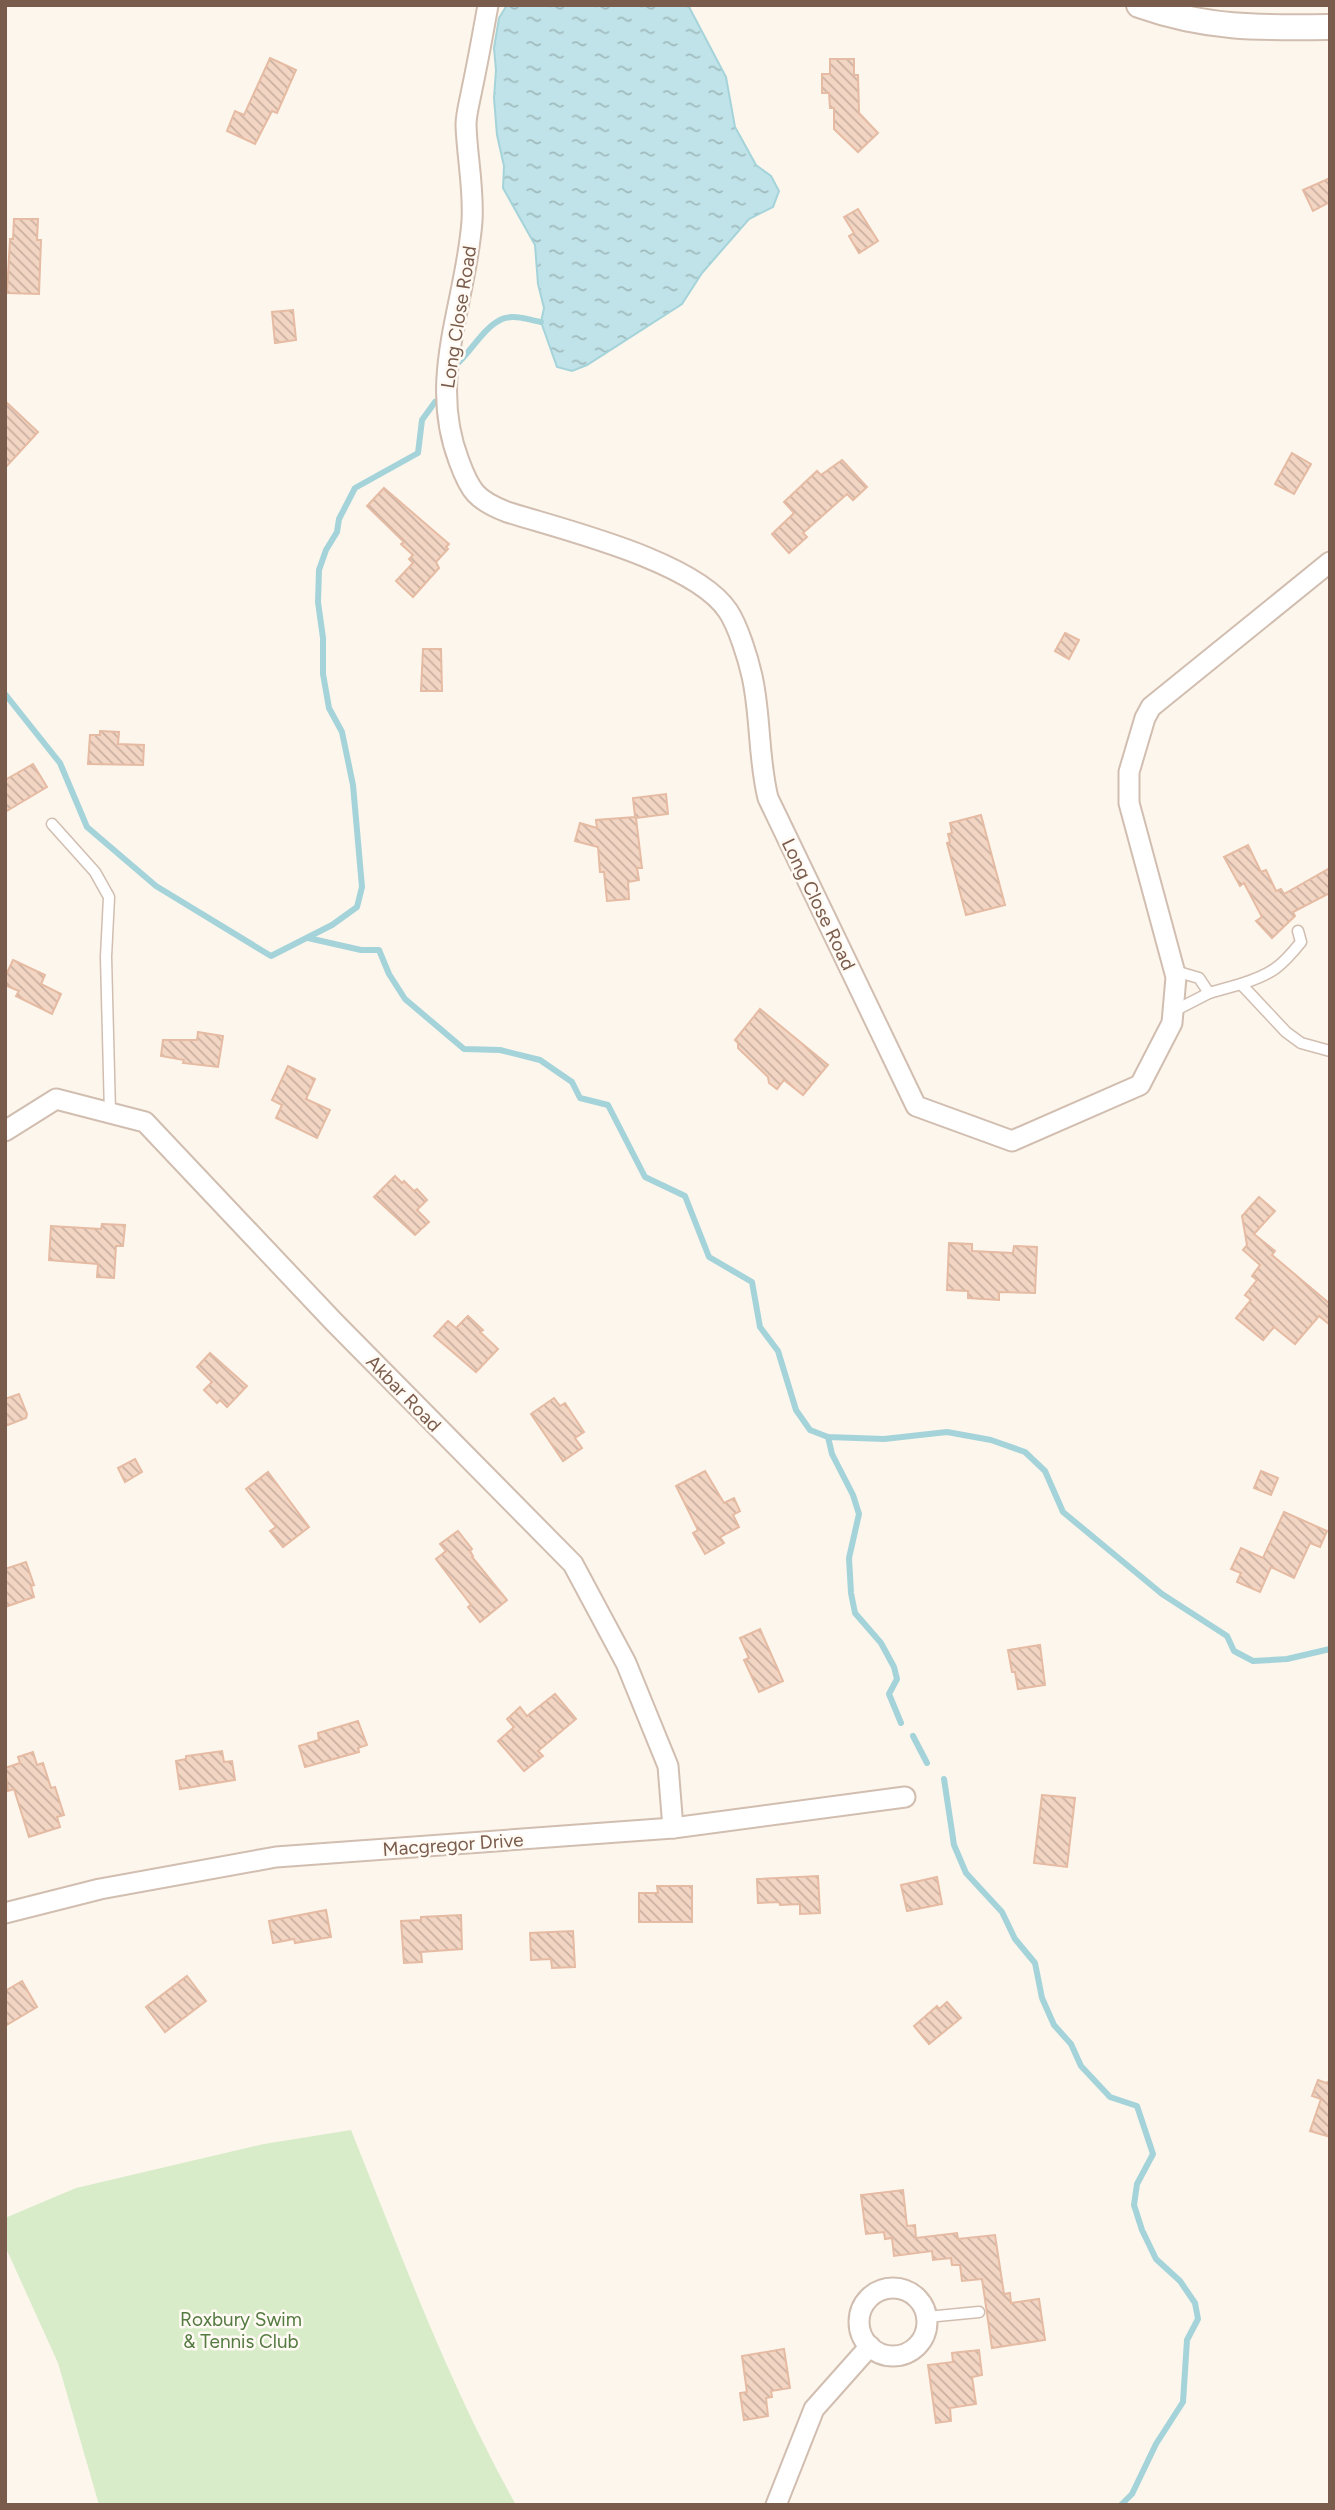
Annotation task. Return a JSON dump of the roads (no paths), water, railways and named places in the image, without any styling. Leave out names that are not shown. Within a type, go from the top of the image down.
[{"type":"street","name":"Long Close Road","points":[[488,5],[466,123],[472,219],[468,257],[454,316],[446,373],[450,440],[469,489],[487,504],[497,508],[666,565],[702,585],[728,611],[752,676],[761,771],[768,798],[916,1106],[1012,1141],[1140,1085],[1172,1023],[1176,977],[1129,803],[1129,772],[1145,718],[1151,707],[1330,562]]},
{"type":"street","points":[[1139,5],[1201,23],[1237,27],[1330,27]]},
{"type":"street","name":"Akbar Road","points":[[5,1131],[56,1099],[145,1122],[334,1322],[573,1564],[626,1663],[668,1766],[673,1828]]},
{"type":"street","name":"Macgregor Drive","points":[[5,1913],[100,1889],[276,1857],[673,1828],[905,1797]]},
{"type":"street","points":[[899,2288],[911,2292],[920,2300],[927,2317],[921,2342],[906,2353],[887,2355],[870,2346],[863,2336],[859,2318],[866,2301],[881,2290],[899,2288]]},
{"type":"street","points":[[776,2505],[814,2409],[870,2346]]},
{"type":"lane","points":[[52,824],[95,872],[109,898],[106,957],[110,1113]]},
{"type":"lane","points":[[1173,1012],[1209,993],[1262,977],[1283,965],[1301,942],[1298,931]]},
{"type":"lane","points":[[1175,971],[1199,978],[1209,993]]},
{"type":"lane","points":[[1241,984],[1286,1032],[1301,1043],[1330,1051]]},
{"type":"lane","points":[[927,2317],[979,2312]]},
{"type":"water","points":[[507,5],[688,5],[726,77],[735,127],[756,165],[771,176],[779,191],[773,207],[749,219],[702,273],[682,304],[587,365],[572,371],[557,367],[541,322],[544,308],[538,284],[535,245],[503,188],[504,166],[497,135],[494,98],[494,48],[499,18]]},
{"type":"waterway","points":[[458,363],[484,333],[502,319],[516,317],[541,322]]},
{"type":"waterway","points":[[5,694],[60,763],[87,827],[156,886],[271,956],[332,925],[357,907],[362,887],[353,785],[342,732],[329,708],[323,674],[323,638],[318,602],[319,570],[326,550],[337,532],[339,519],[355,488],[418,453],[422,420],[435,402]]},
{"type":"waterway","points":[[308,938],[361,950],[379,950],[389,974],[405,999],[464,1049],[500,1050],[540,1060],[572,1082],[580,1098],[608,1105],[645,1177],[685,1196],[709,1257],[752,1282],[760,1327],[778,1351],[796,1410],[810,1430],[828,1437],[884,1439],[947,1432],[991,1440],[1025,1452],[1045,1471],[1063,1512],[1162,1594],[1227,1636],[1234,1651],[1253,1661],[1287,1659],[1330,1649]]},
{"type":"waterway","points":[[828,1437],[832,1454],[853,1495],[859,1514],[849,1558],[855,1613],[881,1643],[894,1667],[897,1679],[889,1694],[901,1723]]},
{"type":"waterway","points":[[913,1736],[927,1763]]},
{"type":"waterway","points":[[944,1779],[954,1845],[966,1873],[1002,1912],[1015,1939],[1035,1963],[1042,1998],[1054,2025],[1071,2044],[1081,2066],[1110,2097],[1137,2106],[1153,2154],[1137,2184],[1134,2205],[1156,2259],[1180,2281],[1195,2303],[1198,2319],[1187,2340],[1183,2402],[1156,2444],[1132,2494],[1121,2505]]},
{"type":"park label","name":"Roxbury Swim & Tennis Club","points":[[241,2330]]}]
